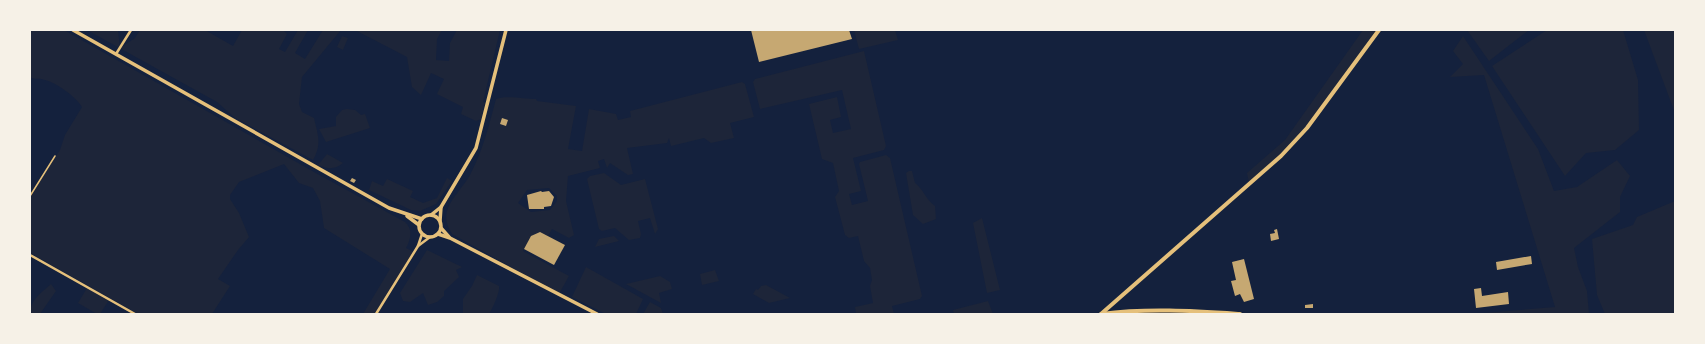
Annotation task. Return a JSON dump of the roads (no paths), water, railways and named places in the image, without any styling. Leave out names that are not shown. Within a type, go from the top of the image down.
[{"type":"main road","points":[[1101,314],[1281,156],[1308,128],[1379,30]]},
{"type":"main road","points":[[1101,314],[1127,310],[1166,310],[1240,314]]},
{"type":"street","points":[[73,30],[389,208],[422,218],[431,215],[441,207],[476,148],[506,30]]},
{"type":"street","points":[[116,54],[131,30]]},
{"type":"street","points":[[441,207],[441,228],[450,238]]},
{"type":"street","points":[[376,314],[418,246],[422,234],[419,225],[405,214]]},
{"type":"street","points":[[431,215],[440,221]]},
{"type":"street","points":[[419,225],[422,218]]},
{"type":"street","points":[[418,246],[438,234],[441,228]]},
{"type":"street","points":[[422,234],[430,238]]},
{"type":"street","points":[[438,234],[450,238],[597,314]]},
{"type":"street","points":[[30,255],[135,314]]},
{"type":"lane","points":[[30,196],[55,156]]}]
